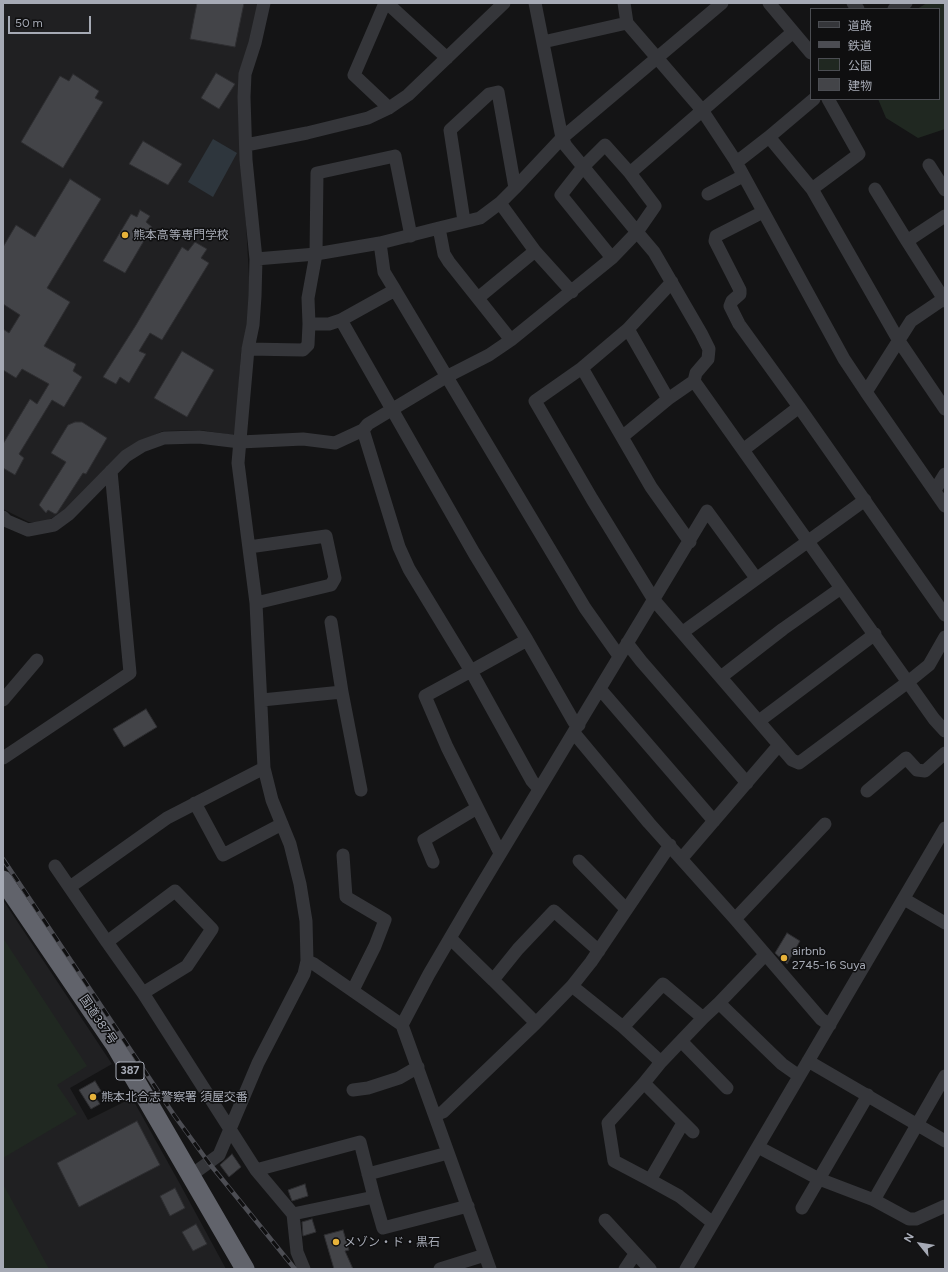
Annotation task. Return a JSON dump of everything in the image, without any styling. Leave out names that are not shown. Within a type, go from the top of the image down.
[{"type":"highway","name":"国道387号","points":[[3,880],[115,1045],[245,1269]]},
{"type":"street","points":[[190,1176],[219,1155],[258,1063],[304,974],[307,961],[306,921],[300,884],[290,844],[272,800],[264,768],[262,700],[256,604],[238,463],[248,349],[254,318],[256,259],[246,145],[244,97],[245,74],[255,43],[264,3]]},
{"type":"street","points":[[389,108],[354,75],[386,3],[447,58]]},
{"type":"street","points":[[535,3],[562,138],[566,146],[654,252],[709,349],[708,359],[696,373],[694,381],[668,399],[622,437]]},
{"type":"street","points":[[256,259],[316,254],[380,243],[480,218],[500,203],[562,138],[722,3]]},
{"type":"street","points":[[769,3],[810,52]]},
{"type":"street","points":[[896,8],[906,3]]},
{"type":"street","points":[[628,5],[627,23],[658,57],[702,110],[735,160],[844,359],[945,506]]},
{"type":"street","points":[[246,145],[308,134],[368,118],[389,108],[408,94],[447,58],[496,6]]},
{"type":"street","points":[[543,42],[627,23]]},
{"type":"street","points":[[630,173],[793,32]]},
{"type":"street","points":[[464,221],[450,130],[489,94],[498,92],[515,188]]},
{"type":"street","points":[[735,160],[742,158],[813,100]]},
{"type":"street","points":[[812,189],[859,154],[829,100]]},
{"type":"street","points":[[769,137],[812,189],[898,341],[945,409]]},
{"type":"street","points":[[3,517],[7,521],[28,530],[54,525],[69,514],[126,456],[164,438],[199,437],[240,442],[303,439],[335,443],[362,430],[368,424],[446,377],[489,355],[511,340],[572,292],[612,258],[637,232],[655,206],[630,173],[604,145],[583,167],[561,194],[612,258]]},
{"type":"street","points":[[248,349],[303,350],[308,345],[308,298],[316,254],[317,173],[395,156],[411,236]]},
{"type":"street","points":[[929,165],[945,190]]},
{"type":"street","points":[[708,194],[743,176]]},
{"type":"street","points":[[866,392],[911,321],[944,299],[875,189]]},
{"type":"street","points":[[500,203],[535,251],[572,292]]},
{"type":"street","points":[[763,212],[716,236],[715,241],[740,290],[740,294],[732,301],[730,306],[739,324],[945,615]]},
{"type":"street","points":[[907,241],[945,216]]},
{"type":"street","points":[[439,228],[444,254],[449,262],[511,340]]},
{"type":"street","points":[[380,243],[384,272],[585,608],[619,656]]},
{"type":"street","points":[[478,298],[535,251]]},
{"type":"street","points":[[672,282],[628,329],[582,368],[536,401],[592,499],[654,600],[722,677],[792,760],[799,763],[929,665],[945,637]]},
{"type":"street","points":[[309,324],[329,324],[341,320],[395,290]]},
{"type":"street","points":[[341,320],[527,640],[574,722],[576,729],[670,845],[821,1019],[830,1025]]},
{"type":"street","points":[[628,329],[668,399]]},
{"type":"street","points":[[582,368],[652,487],[690,542]]},
{"type":"street","points":[[694,381],[908,682],[945,731]]},
{"type":"street","points":[[743,450],[799,407]]},
{"type":"street","points":[[362,430],[399,547],[409,569],[471,671],[532,781],[539,789]]},
{"type":"street","points":[[3,758],[130,673],[111,471]]},
{"type":"street","points":[[935,490],[945,474]]},
{"type":"street","points":[[683,632],[865,500]]},
{"type":"street","points":[[402,1025],[429,974],[500,853],[690,542],[707,511],[756,578]]},
{"type":"street","points":[[249,547],[326,536],[335,578],[331,585],[256,604]]},
{"type":"street","points":[[722,677],[783,629],[841,588]]},
{"type":"street","points":[[331,622],[342,692],[361,790]]},
{"type":"street","points":[[759,721],[875,634]]},
{"type":"street","points":[[500,853],[424,696],[527,640]]},
{"type":"street","points":[[627,643],[747,783]]},
{"type":"street","points":[[3,700],[37,660]]},
{"type":"street","points":[[600,689],[714,821]]},
{"type":"street","points":[[262,700],[342,692]]},
{"type":"street","points":[[682,858],[779,745]]},
{"type":"street","points":[[867,791],[906,758],[917,770],[925,771],[945,753]]},
{"type":"street","points":[[70,887],[167,818],[264,768]]},
{"type":"street","points":[[195,803],[222,854],[282,824]]},
{"type":"street","points":[[433,862],[424,840],[477,808]]},
{"type":"street","points":[[735,919],[825,824]]},
{"type":"street","points":[[686,1269],[945,828]]},
{"type":"street","points":[[435,1115],[443,1112],[536,1023],[572,986],[599,951],[670,845]]},
{"type":"street","points":[[343,855],[346,897],[385,920],[375,946],[352,990]]},
{"type":"street","points":[[579,861],[626,909]]},
{"type":"street","points":[[56,866],[143,993],[256,1170],[293,1214],[297,1252],[304,1269]]},
{"type":"street","points":[[107,942],[176,891],[212,928],[187,966],[143,993]]},
{"type":"street","points":[[904,899],[945,923]]},
{"type":"street","points":[[493,980],[518,949],[554,912],[599,951]]},
{"type":"street","points":[[450,938],[536,1023]]},
{"type":"street","points":[[713,1223],[679,1196],[614,1161],[608,1123],[702,1018],[719,1003],[765,955]]},
{"type":"street","points":[[307,961],[314,964],[402,1025],[490,1269]]},
{"type":"street","points":[[623,1026],[663,984],[702,1018]]},
{"type":"street","points":[[572,986],[623,1026],[661,1062]]},
{"type":"street","points":[[719,1003],[782,1064],[799,1076]]},
{"type":"street","points":[[681,1041],[727,1088]]},
{"type":"street","points":[[808,1061],[945,1141]]},
{"type":"street","points":[[353,1090],[368,1088],[399,1078],[418,1067]]},
{"type":"street","points":[[874,1200],[945,1076]]},
{"type":"street","points":[[644,1084],[693,1132]]},
{"type":"street","points":[[802,1208],[868,1095]]},
{"type":"street","points":[[650,1180],[683,1123]]},
{"type":"street","points":[[256,1170],[360,1142],[383,1228],[468,1206]]},
{"type":"street","points":[[758,1147],[819,1179],[874,1200],[909,1219],[916,1218],[945,1206]]},
{"type":"street","points":[[368,1174],[448,1153]]},
{"type":"street","points":[[293,1214],[374,1197]]},
{"type":"street","points":[[605,1220],[650,1269]]},
{"type":"street","points":[[440,1269],[485,1254]]},
{"type":"street","points":[[625,1269],[635,1254]]},
{"type":"shaded area","name":"熊本高等専門学校","points":[[3,3],[259,3],[239,99],[250,295],[247,331],[241,352],[236,431],[233,435],[200,430],[163,431],[137,443],[66,510],[45,522],[29,522],[3,509]]},
{"type":"shaded area","points":[[213,139],[237,153],[213,197],[188,182]]},
{"type":"shaded area","points":[[3,900],[112,1064],[70,1088],[88,1120],[132,1098],[226,1269],[3,1269]]},
{"type":"green space","points":[[927,3],[945,3],[945,129],[918,138],[886,118],[878,100],[940,100],[940,8],[919,8]]},
{"type":"green space","points":[[3,938],[87,1066],[57,1085],[77,1114],[3,1158]]},
{"type":"green space","points":[[3,1184],[49,1269],[3,1269]]},
{"type":"building","points":[[197,3],[244,3],[235,47],[190,39]]},
{"type":"building","points":[[216,73],[235,84],[219,109],[201,98]]},
{"type":"building","points":[[73,74],[99,91],[95,98],[103,102],[63,168],[21,142],[60,76],[69,81]]},
{"type":"building","points":[[143,141],[182,164],[168,185],[129,164]]},
{"type":"building","points":[[70,179],[101,199],[47,288],[70,302],[44,346],[76,364],[73,371],[82,377],[64,407],[52,400],[19,454],[24,458],[15,475],[3,468],[3,444],[30,399],[37,404],[49,384],[22,369],[16,378],[3,370],[3,329],[9,333],[20,315],[3,304],[3,247],[16,225],[35,237]]},
{"type":"building","points":[[140,210],[150,216],[146,222],[152,227],[125,273],[103,261],[131,214],[137,217]]},
{"type":"building","points":[[195,242],[207,249],[201,258],[209,263],[162,340],[150,333],[139,351],[146,354],[129,383],[120,377],[116,384],[103,377],[182,247],[188,251]]},
{"type":"building","points":[[182,351],[214,370],[187,417],[154,398]]},
{"type":"building","points":[[75,422],[82,422],[107,438],[86,474],[83,473],[57,513],[55,514],[48,510],[46,513],[39,505],[66,462],[51,453],[68,425]]},
{"type":"building","points":[[146,709],[157,727],[124,747],[113,729]]},
{"type":"building","points":[[787,933],[800,941],[787,964],[775,953]]},
{"type":"building","points":[[95,1081],[101,1091],[94,1095],[100,1104],[91,1109],[79,1090]]},
{"type":"building","points":[[137,1121],[160,1165],[79,1207],[57,1163]]},
{"type":"building","points":[[232,1154],[241,1167],[229,1177],[220,1165]]},
{"type":"building","points":[[305,1184],[308,1196],[292,1201],[288,1190]]},
{"type":"building","points":[[175,1188],[185,1208],[170,1216],[160,1196]]},
{"type":"building","points":[[312,1219],[316,1232],[303,1236],[302,1222]]},
{"type":"building","points":[[196,1224],[207,1244],[193,1251],[182,1232]]},
{"type":"building","points":[[343,1230],[349,1250],[345,1251],[353,1269],[334,1269],[324,1235]]},
{"type":"railway","points":[[3,859],[174,1115],[209,1163],[295,1269]]},
{"type":"place","name":"熊本高等専門学校","points":[[125,235]]},
{"type":"place","name":"airbnb 2745-16 Suya","points":[[784,958]]},
{"type":"place","name":"熊本北合志警察署 須屋交番","points":[[93,1097]]},
{"type":"place","name":"メゾン・ド・黒石","points":[[336,1242]]}]
